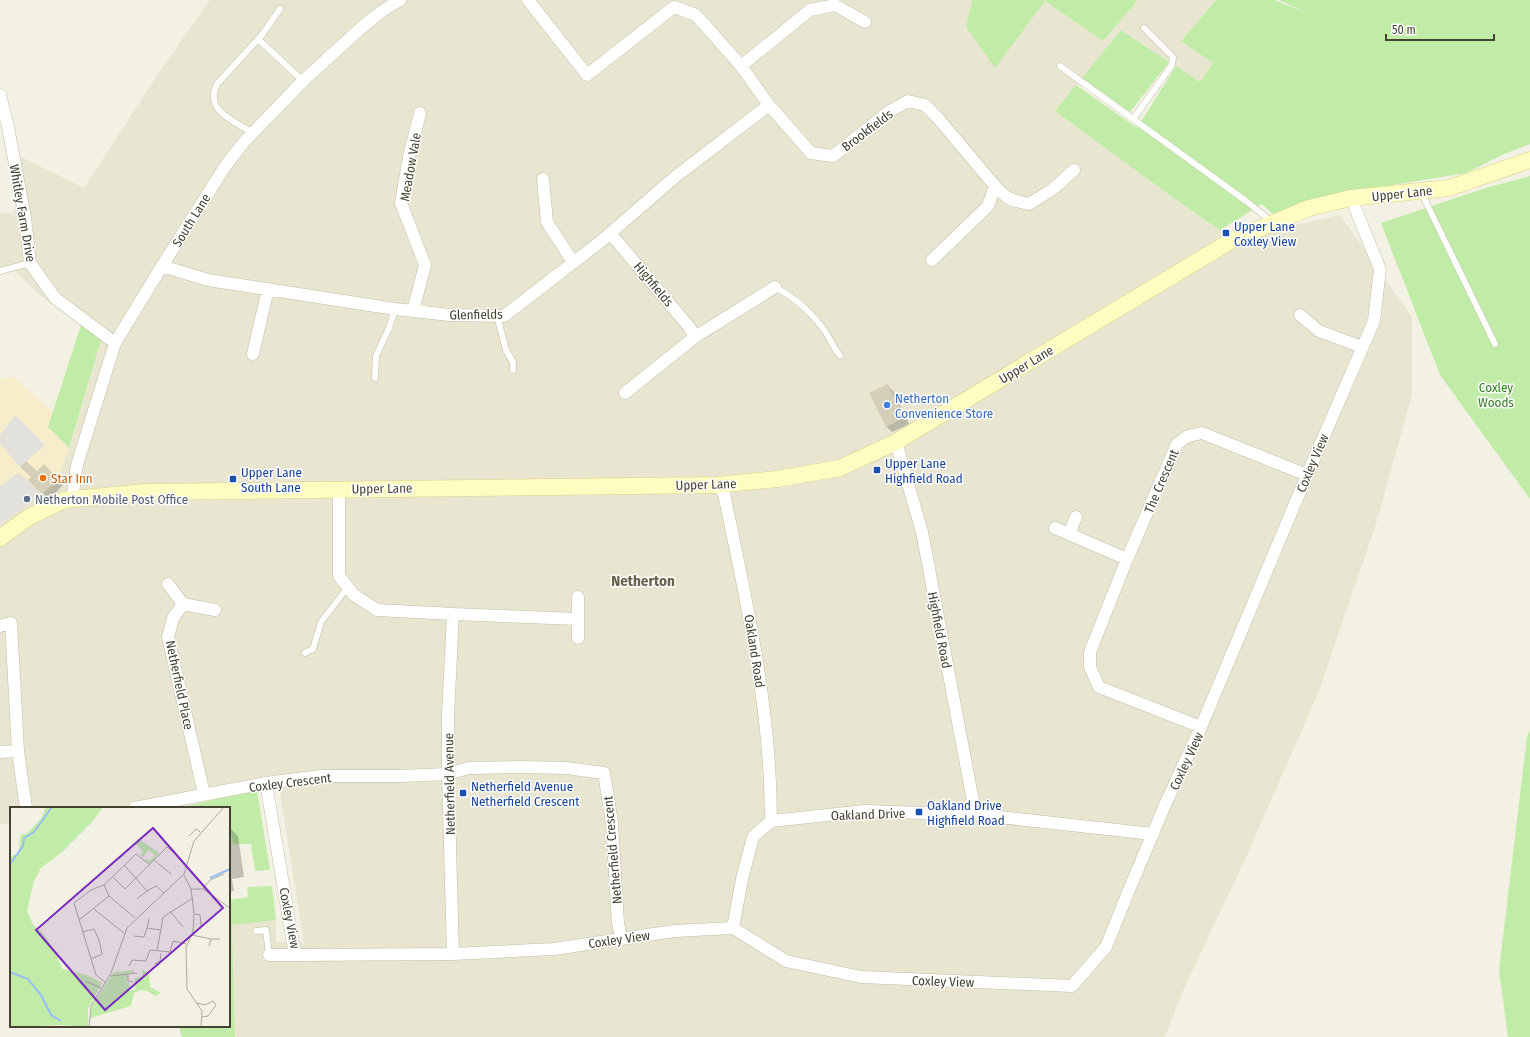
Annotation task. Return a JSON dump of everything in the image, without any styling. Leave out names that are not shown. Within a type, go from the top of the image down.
[{"type":"main road","name":"Upper Lane","points":[[0,538],[29,517],[64,500],[145,492],[717,485],[777,479],[840,468],[896,442],[1234,239],[1309,208],[1351,198],[1449,188],[1530,160]]},
{"type":"street","name":"South Lane","points":[[72,499],[77,465],[116,343],[162,266],[226,165],[253,133],[303,81],[362,27],[382,11],[400,0]]},
{"type":"street","name":"Brookfields","points":[[528,0],[587,75],[674,7],[682,5],[696,15],[741,66],[769,105],[811,153],[833,156],[890,112],[908,101],[925,105],[937,117],[995,186],[1005,197],[1011,200],[1029,204],[1053,189],[1074,170]]},
{"type":"street","points":[[741,66],[810,10],[835,4],[865,22]]},
{"type":"street","name":"Whitley Farm Drive","points":[[0,95],[8,127],[25,218],[30,263],[55,298],[116,343]]},
{"type":"street","name":"Glenfields","points":[[162,266],[208,280],[395,309],[450,315],[504,316],[609,234],[675,177],[769,105]]},
{"type":"street","name":"Meadow Vale","points":[[413,311],[425,265],[401,203],[409,157],[420,113]]},
{"type":"street","points":[[543,179],[547,222],[573,262]]},
{"type":"street","points":[[932,260],[988,206],[995,186]]},
{"type":"street","name":"Coxley View","points":[[266,783],[295,955],[454,954],[554,949],[674,931],[733,928],[786,961],[861,977],[1072,986],[1106,947],[1153,834],[1201,727],[1307,475],[1374,321],[1380,269],[1351,198]]},
{"type":"street","name":"Highfields","points":[[609,234],[660,290],[690,328],[695,337]]},
{"type":"street","points":[[624,392],[695,337],[775,287]]},
{"type":"street","points":[[253,354],[268,289]]},
{"type":"street","points":[[1300,315],[1318,331],[1362,347]]},
{"type":"street","name":"The Crescent","points":[[1201,727],[1099,688],[1090,667],[1090,652],[1127,559],[1176,444],[1188,436],[1202,433],[1307,475]]},
{"type":"street","name":"Highfield Road","points":[[896,442],[922,532],[973,801],[961,814]]},
{"type":"street","name":"Oakland Road","points":[[717,485],[724,494],[751,620],[767,732],[771,783],[771,820]]},
{"type":"street","points":[[339,489],[339,576],[354,595],[377,610],[578,618]]},
{"type":"street","points":[[1069,534],[1076,516]]},
{"type":"street","points":[[1055,528],[1127,559]]},
{"type":"street","points":[[168,584],[183,604],[214,610]]},
{"type":"street","points":[[578,597],[578,638]]},
{"type":"street","name":"Netherfield Place","points":[[183,604],[172,618],[168,638],[204,794]]},
{"type":"street","name":"Netherfield Avenue","points":[[453,614],[453,640],[448,716],[448,774],[454,954]]},
{"type":"street","points":[[0,626],[11,623],[18,751],[26,807]]},
{"type":"street","points":[[0,752],[18,751]]},
{"type":"street","name":"Netherfield Crescent","points":[[448,774],[468,768],[522,767],[566,768],[604,773],[612,824],[618,924],[622,939]]},
{"type":"street","name":"Coxley Crescent","points":[[139,807],[266,783],[321,776],[400,776],[448,774]]},
{"type":"street","name":"Oakland Drive","points":[[771,820],[865,812],[961,814],[1153,834]]},
{"type":"street","points":[[733,928],[742,879],[754,837],[771,820]]},
{"type":"street","points":[[269,955],[295,955]]},
{"type":"lane","points":[[253,133],[216,108],[213,100],[213,92],[217,84],[258,39],[280,9]]},
{"type":"lane","points":[[1134,119],[1172,65],[1173,57],[1144,28]]},
{"type":"lane","points":[[258,39],[303,81]]},
{"type":"lane","points":[[1060,66],[1274,223]]},
{"type":"lane","points":[[1420,191],[1495,344]]},
{"type":"lane","points":[[0,271],[30,263]]},
{"type":"lane","points":[[775,287],[793,297],[811,313],[823,328],[840,356]]},
{"type":"lane","points":[[375,378],[376,356],[389,328],[395,309]]},
{"type":"lane","points":[[497,316],[506,350],[513,362],[513,370]]},
{"type":"lane","points":[[305,654],[313,649],[321,622],[348,587]]},
{"type":"lane","points":[[256,930],[266,930],[269,955]]},
{"type":"shaded area","points":[[210,0],[972,0],[966,27],[1045,1],[1103,41],[1138,0],[1216,0],[1181,40],[1214,63],[1200,82],[1121,30],[1055,111],[1175,199],[1234,239],[1340,215],[1412,317],[1412,394],[1377,521],[1319,691],[1248,853],[1182,993],[1165,1037],[235,1037],[232,924],[276,920],[276,942],[304,943],[277,774],[134,807],[10,807],[10,823],[0,824],[0,524],[55,485],[71,443],[101,340],[41,296],[11,268],[0,270],[0,213],[14,213],[21,157],[84,188],[162,68]]},
{"type":"shaded area","points":[[13,376],[52,412],[48,427],[69,448],[55,485],[0,524],[0,379]]},
{"type":"shaded area","points":[[15,415],[45,445],[20,467],[0,444],[0,435]]},
{"type":"shaded area","points":[[18,473],[28,480],[42,494],[0,524],[0,486]]},
{"type":"green space","points":[[972,0],[1138,0],[1103,41],[1045,1],[995,68],[966,27]]},
{"type":"green space","points":[[1216,0],[1274,0],[1310,14],[1279,0],[1530,0],[1530,144],[1502,155],[1466,173],[1325,196],[1274,215],[1262,204],[1220,230],[1055,111],[1076,85],[1137,128],[1176,66],[1200,82],[1213,63],[1181,41]]},
{"type":"green space","points":[[1121,30],[1169,62],[1130,112],[1082,78]]},
{"type":"green space","name":"Coxley Woods","points":[[1530,176],[1530,499],[1440,375],[1381,223],[1486,188]]},
{"type":"green space","points":[[81,325],[101,340],[69,448],[48,427]]},
{"type":"green space","points":[[1530,730],[1530,1037],[1508,1037],[1499,970],[1527,737]]},
{"type":"green space","points":[[257,790],[270,870],[255,871],[251,844],[233,844],[230,827],[230,807],[181,807]]},
{"type":"green space","points":[[272,886],[276,920],[232,925],[235,1037],[182,1037],[179,1027],[230,1027],[230,900],[248,897],[247,887]]},
{"type":"building","name":"Netherton Convenience Store","points":[[888,384],[904,418],[886,427],[869,393]]},
{"type":"building","name":"Star Inn","points":[[26,461],[37,471],[44,464],[58,479],[42,494],[28,480],[31,477],[20,467]]},
{"type":"place","name":"Upper Lane Coxley View","points":[[1226,233]]},
{"type":"place","name":"Netherton Convenience Store","points":[[887,405]]},
{"type":"place","name":"Upper Lane Highfield Road","points":[[877,470]]},
{"type":"place","name":"Star Inn","points":[[43,478]]},
{"type":"place","name":"Upper Lane South Lane","points":[[233,479]]},
{"type":"place","name":"Netherton Mobile Post Office","points":[[27,499]]},
{"type":"place","name":"Netherfield Avenue Netherfield Crescent","points":[[463,793]]},
{"type":"place","name":"Oakland Drive Highfield Road","points":[[919,812]]},
{"type":"district","name":"Netherton","points":[[643,581]]}]
